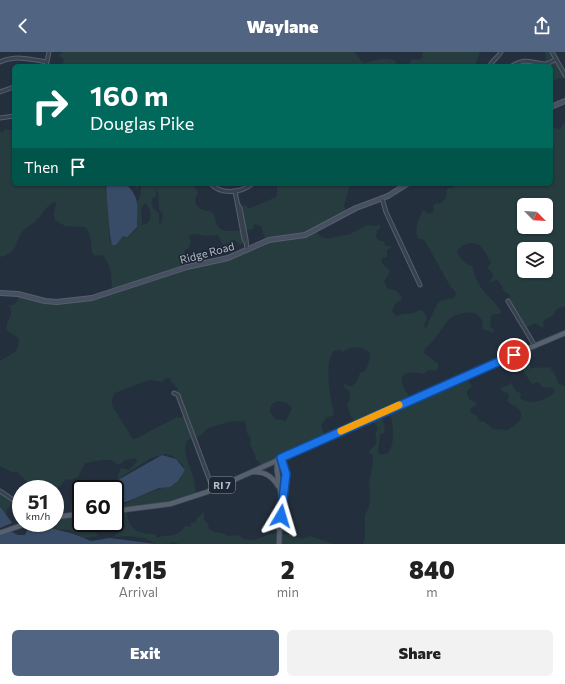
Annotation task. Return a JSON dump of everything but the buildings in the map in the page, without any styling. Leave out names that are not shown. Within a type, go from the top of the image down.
[{"type":"main road","name":"RI 7","points":[[124,510],[170,504],[213,489],[487,366],[565,333]]},
{"type":"main road","points":[[279,459],[277,471],[281,492],[279,544]]},
{"type":"main road","points":[[279,459],[286,474],[281,508]]},
{"type":"main road","points":[[246,474],[257,472],[268,475],[276,482],[281,492]]},
{"type":"main road","points":[[0,533],[12,529]]},
{"type":"street","points":[[0,62],[7,59],[20,57],[47,62],[49,52]]},
{"type":"street","points":[[491,64],[501,52]]},
{"type":"street","points":[[552,52],[565,75]]},
{"type":"street","points":[[515,64],[527,60],[544,64],[556,59]]},
{"type":"street","points":[[0,92],[12,88]]},
{"type":"street","points":[[553,106],[565,101]]},
{"type":"street","points":[[0,118],[12,116]]},
{"type":"street","points":[[214,186],[220,190],[229,192],[249,186]]},
{"type":"street","name":"Ridge Road","points":[[1,293],[18,294],[57,302],[85,300],[187,267],[228,258],[269,240],[305,235],[403,186]]},
{"type":"street","points":[[235,191],[247,250]]},
{"type":"street","points":[[382,198],[386,212],[420,285]]},
{"type":"street","points":[[508,301],[535,346]]},
{"type":"street","points":[[174,393],[180,398],[213,489]]},
{"type":"street","points":[[0,491],[12,499]]},
{"type":"green space","points":[[63,52],[354,52],[361,61],[365,63],[389,59],[395,61],[396,64],[63,64],[64,60],[59,55]]},
{"type":"green space","points":[[423,52],[480,52],[476,64],[409,64],[412,59],[419,60],[422,58]]},
{"type":"green space","points":[[545,52],[551,52],[560,66],[565,78],[559,78],[553,81],[553,64],[546,64]]},
{"type":"green space","points":[[565,122],[565,306],[559,308],[552,316],[545,320],[542,328],[535,323],[525,328],[509,301],[510,295],[502,290],[503,287],[497,280],[488,283],[493,277],[493,274],[487,267],[491,262],[482,248],[479,245],[472,243],[465,244],[459,249],[457,252],[458,254],[466,263],[473,266],[473,271],[477,281],[501,311],[500,314],[493,314],[491,316],[490,326],[494,330],[492,333],[483,329],[482,320],[476,313],[462,313],[455,315],[449,319],[433,341],[424,350],[425,354],[438,364],[438,368],[435,371],[428,370],[424,374],[413,372],[403,375],[402,382],[410,400],[466,376],[472,387],[467,391],[467,395],[470,400],[474,401],[477,405],[471,408],[471,413],[477,416],[479,421],[485,422],[493,429],[507,430],[517,424],[520,420],[521,413],[519,409],[507,400],[509,394],[500,388],[509,385],[511,382],[515,390],[521,394],[520,398],[528,402],[539,401],[549,397],[555,391],[553,388],[542,387],[538,382],[532,384],[520,369],[513,355],[527,350],[529,356],[527,357],[527,360],[531,368],[550,367],[556,376],[558,383],[565,387],[565,544],[363,544],[365,538],[365,515],[369,507],[369,484],[373,462],[372,454],[368,452],[375,445],[377,440],[375,435],[377,428],[376,424],[370,418],[355,424],[347,405],[350,398],[350,393],[345,389],[344,383],[348,386],[352,386],[357,381],[360,373],[365,371],[367,367],[370,353],[360,348],[353,348],[343,352],[341,350],[334,351],[331,357],[328,372],[334,415],[326,418],[321,425],[325,438],[261,466],[259,461],[256,460],[250,444],[251,438],[247,433],[246,424],[243,421],[228,422],[206,429],[202,435],[188,440],[185,448],[189,465],[195,480],[196,495],[127,511],[129,523],[135,530],[144,533],[156,534],[156,538],[175,535],[185,526],[191,527],[191,523],[195,523],[197,518],[204,512],[204,519],[208,524],[209,529],[228,536],[238,535],[244,539],[255,540],[270,534],[287,534],[302,539],[310,536],[333,544],[179,544],[173,542],[169,544],[156,544],[145,538],[128,536],[114,537],[118,532],[124,532],[124,504],[135,498],[168,486],[180,479],[184,467],[171,455],[164,454],[151,458],[118,479],[121,468],[129,470],[137,461],[136,458],[125,460],[120,464],[117,464],[112,460],[85,463],[78,477],[70,480],[66,479],[64,481],[64,480],[26,480],[17,472],[12,472],[0,466],[0,361],[16,351],[19,342],[15,336],[6,330],[11,312],[8,305],[13,305],[16,302],[19,294],[45,301],[78,300],[113,290],[111,271],[107,261],[103,255],[95,256],[92,253],[91,240],[85,227],[65,226],[55,220],[54,214],[56,203],[54,202],[35,222],[22,232],[11,252],[1,257],[0,256],[0,132],[3,132],[5,129],[12,130],[12,186],[105,186],[110,213],[109,238],[112,244],[123,235],[129,234],[137,229],[137,203],[141,193],[140,186],[194,186],[198,192],[195,200],[197,206],[202,210],[213,213],[220,228],[231,231],[242,230],[238,207],[244,206],[245,204],[248,208],[251,208],[276,197],[277,186],[349,186],[344,206],[347,212],[316,229],[322,237],[330,238],[348,235],[368,225],[376,226],[380,224],[376,237],[379,241],[384,241],[385,245],[392,247],[387,250],[387,257],[383,258],[381,261],[385,267],[390,270],[384,281],[388,289],[396,291],[402,298],[396,303],[392,311],[396,316],[413,313],[420,310],[423,311],[427,317],[424,326],[426,328],[437,304],[442,300],[454,298],[456,294],[425,241],[423,239],[418,239],[418,221],[423,210],[428,214],[433,212],[433,206],[436,203],[440,204],[446,197],[448,188],[453,188],[454,186],[553,186],[553,127],[560,129]],"holes":[[[156,190],[158,192],[159,209],[163,215],[160,225],[159,213],[152,206],[152,199],[156,197]],[[145,203],[150,210],[150,218],[148,223],[141,225],[141,208]],[[255,224],[261,226],[266,241],[217,261],[189,266],[188,258],[185,256],[184,251],[189,247],[191,242],[189,237],[192,234],[208,236],[218,235],[223,245],[234,240],[239,245],[245,243],[243,231],[253,229]],[[168,378],[171,379],[171,382],[178,389],[176,394],[186,415],[180,418],[177,417],[133,439],[113,407],[112,399],[115,393],[146,381],[150,380],[163,382]],[[279,401],[287,403],[292,408],[286,421],[275,419],[270,412],[273,403]],[[389,410],[393,426],[392,444],[388,453],[380,455],[378,452],[380,434],[384,433],[385,428],[380,414]]]},
{"type":"green space","points":[[0,490],[12,498],[12,504],[7,509],[6,517],[0,510]]},
{"type":"green space","points":[[72,501],[72,531],[64,530],[64,515],[71,514]]},
{"type":"green space","points":[[74,532],[96,532],[98,536],[84,538]]},
{"type":"water","points":[[128,186],[134,194],[137,204],[137,227],[127,237],[123,236],[116,245],[112,245],[110,235],[106,187]]},
{"type":"water","points":[[162,455],[176,459],[185,470],[178,481],[170,487],[159,488],[126,502],[124,502],[124,480],[118,480]]},
{"type":"water","points":[[0,508],[1,508],[12,523],[0,528]]},
{"type":"water","points":[[10,531],[18,535],[25,535],[26,532],[64,532],[91,541],[110,538],[156,544],[0,544],[0,536]]},
{"type":"slow traffic","points":[[341,431],[399,405]]},
{"type":"route","points":[[281,516],[286,474],[281,458],[514,355]]}]
